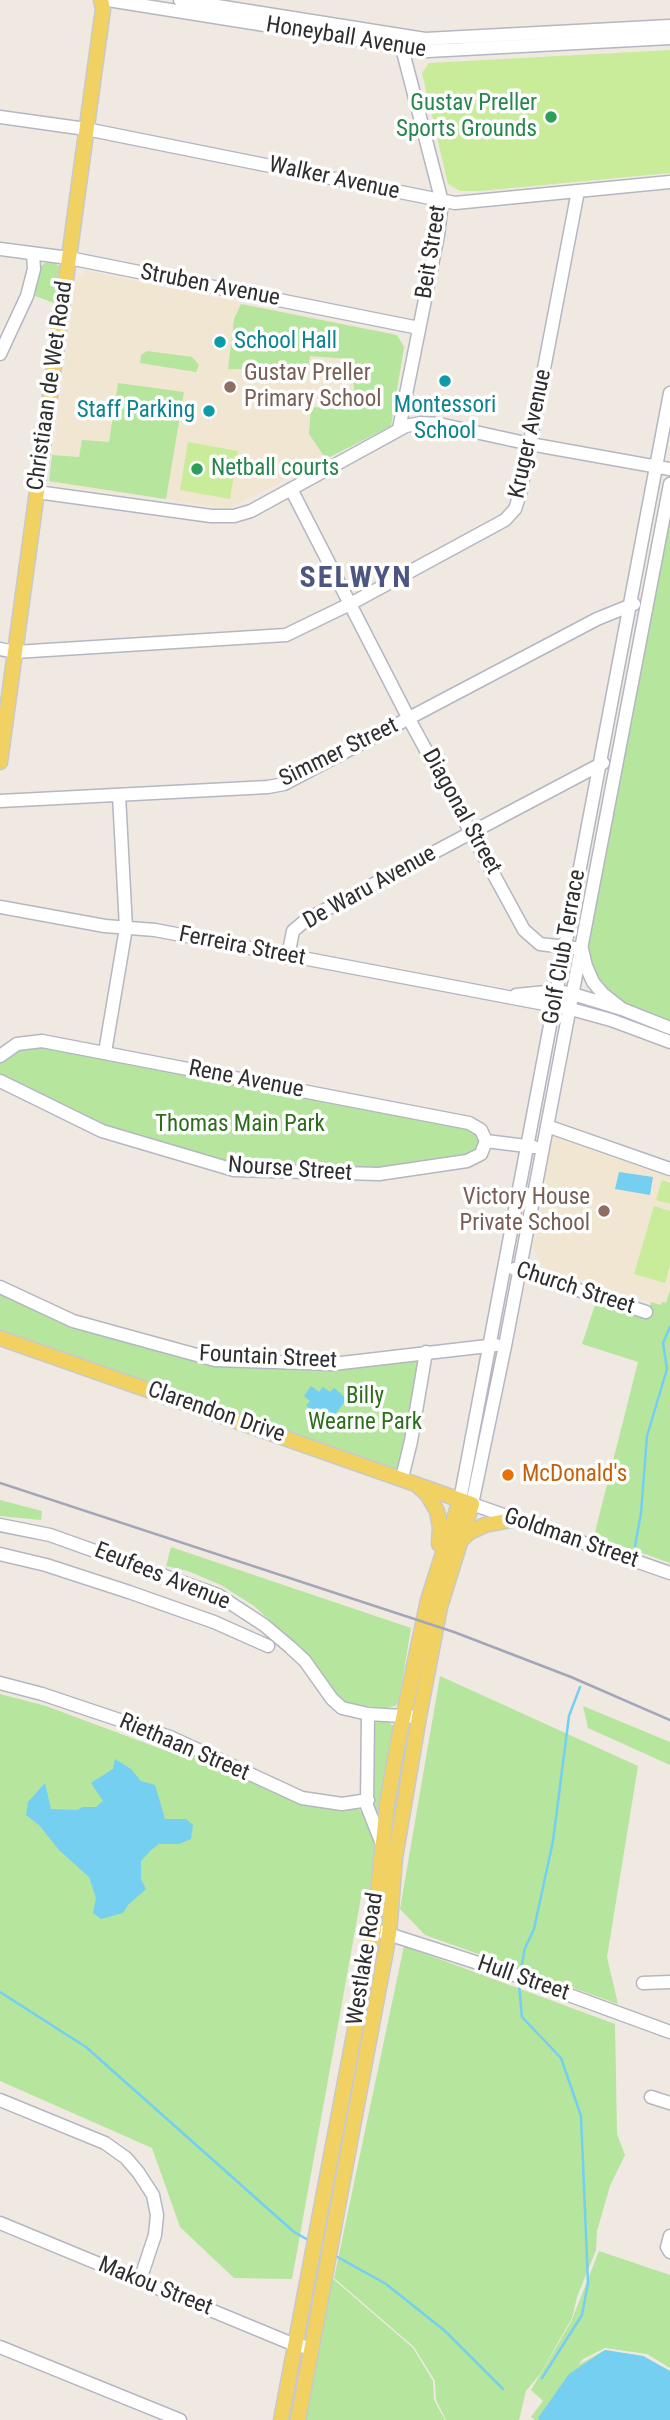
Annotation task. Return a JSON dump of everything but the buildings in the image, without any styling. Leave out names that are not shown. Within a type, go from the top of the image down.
[{"type":"main road","name":"Christiaan de Wet Road","points":[[0,762],[7,650],[37,492],[106,2]]},
{"type":"main road","name":"Clarendon Drive","points":[[5,1338],[466,1502]]},
{"type":"main road","points":[[408,1480],[427,1494],[437,1511],[440,1527],[439,1559]]},
{"type":"main road","name":"Westlake Road","points":[[281,2420],[374,1929],[382,1844],[411,1717],[461,1540],[466,1502]]},
{"type":"main road","name":"Westlake Road","points":[[298,2420],[389,1934],[411,1717],[428,1600],[439,1559],[466,1502]]},
{"type":"main road","points":[[461,1540],[485,1525],[516,1519]]},
{"type":"street","name":"Honeyball Avenue","points":[[180,0],[265,20]]},
{"type":"street","name":"Honeyball Avenue","points":[[106,2],[265,20],[444,52],[670,26]]},
{"type":"street","name":"Honeyball Avenue","points":[[554,39],[670,38]]},
{"type":"street","name":"Beit Street","points":[[399,429],[438,235],[442,202],[400,43]]},
{"type":"street","name":"Walker Avenue","points":[[0,117],[86,129],[442,202],[478,203],[670,182]]},
{"type":"street","name":"Kruger Avenue","points":[[7,650],[281,636],[352,603],[506,520],[518,503],[578,191]]},
{"type":"street","name":"Struben Avenue","points":[[0,249],[69,258],[419,328]]},
{"type":"street","points":[[0,354],[27,296],[34,269],[33,254]]},
{"type":"street","name":"Golf Club Terrace","points":[[466,1502],[489,1345],[670,393]]},
{"type":"street","points":[[37,492],[225,517],[251,511],[399,429],[412,424],[429,423],[670,469]]},
{"type":"street","name":"Golf Club Terrace","points":[[466,1502],[506,1346],[670,484]]},
{"type":"street","name":"Diagonal Street","points":[[291,489],[352,603],[409,719],[528,935],[540,944],[582,949]]},
{"type":"street","name":"Simmer Street","points":[[0,801],[284,784],[597,619],[648,597]]},
{"type":"street","name":"De Waru Avenue","points":[[288,956],[293,931],[306,920],[618,756]]},
{"type":"street","points":[[104,1052],[126,928],[119,795]]},
{"type":"street","name":"Ferreira Street","points":[[0,907],[126,928],[155,930],[570,1009],[611,1020],[670,1042]]},
{"type":"street","points":[[582,949],[593,982],[622,1009]]},
{"type":"street","name":"Ferreira Street","points":[[484,993],[513,995],[556,991],[573,994],[670,1028]]},
{"type":"street","name":"Rene Avenue","points":[[0,1056],[17,1044],[33,1040],[104,1052],[469,1123],[481,1130],[486,1141]]},
{"type":"street","name":"Nourse Street","points":[[0,1082],[102,1131],[234,1170],[379,1174],[467,1161],[481,1154],[486,1141]]},
{"type":"street","points":[[547,1126],[670,1169]]},
{"type":"street","points":[[486,1141],[543,1148]]},
{"type":"street","name":"Church Street","points":[[504,1266],[646,1312]]},
{"type":"street","name":"Fountain Street","points":[[0,1287],[73,1321],[215,1360],[333,1364],[489,1345],[506,1346]]},
{"type":"street","points":[[408,1480],[411,1441],[426,1353]]},
{"type":"street","name":"Goldman Street","points":[[466,1502],[670,1573]]},
{"type":"street","name":"Eeufees Avenue","points":[[0,1525],[50,1535],[218,1595],[264,1625],[290,1647],[305,1661],[337,1704],[351,1711],[368,1714],[411,1717]]},
{"type":"street","name":"Eeufees Avenue","points":[[0,1554],[46,1565],[129,1592],[214,1622],[268,1646]]},
{"type":"street","name":"Riethaan Street","points":[[0,1683],[42,1694],[170,1737],[302,1798],[342,1804],[368,1800]]},
{"type":"street","points":[[368,1714],[369,1816],[382,1844]]},
{"type":"street","name":"Hull Street","points":[[374,1929],[509,1973],[670,2032]]},
{"type":"street","points":[[643,1983],[670,1982]]},
{"type":"street","points":[[651,2097],[670,2103]]},
{"type":"street","points":[[0,2100],[105,2143],[126,2158],[138,2172],[153,2194],[157,2215],[155,2235],[140,2280]]},
{"type":"street","name":"Makou Street","points":[[0,2223],[295,2345],[312,2348]]},
{"type":"street","points":[[670,2236],[667,2247],[670,2252]]},
{"type":"street","points":[[0,2347],[180,2420]]},
{"type":"shaded area","name":"Gustav Preller Primary School","points":[[87,271],[397,335],[405,347],[391,426],[229,508],[49,484],[76,280]]},
{"type":"shaded area","name":"Victory House Private School","points":[[552,1131],[670,1175],[670,1290],[666,1303],[661,1306],[543,1267],[533,1247]]},
{"type":"green space","name":"Gustav Preller Sports Grounds","points":[[670,50],[670,173],[480,191],[460,191],[448,184],[422,73],[429,63]]},
{"type":"green space","points":[[54,262],[61,268],[54,303],[35,296],[40,267]]},
{"type":"green space","points":[[241,304],[397,335],[404,347],[391,426],[326,459],[309,434],[311,407],[357,410],[350,359],[310,356],[308,370],[228,369],[234,319]]},
{"type":"green space","points":[[147,351],[192,357],[199,365],[196,372],[140,363],[141,355]]},
{"type":"green space","points":[[118,383],[184,392],[166,499],[49,481],[52,455],[79,457],[82,440],[109,442]]},
{"type":"green space","points":[[188,442],[238,451],[230,499],[180,490]]},
{"type":"green space","points":[[670,510],[670,1025],[623,1006],[598,983],[586,954]]},
{"type":"green space","name":"Thomas Main Park","points":[[32,1043],[468,1126],[483,1139],[475,1155],[389,1170],[235,1166],[107,1130],[0,1077],[0,1061],[6,1054]]},
{"type":"green space","points":[[662,1180],[670,1183],[670,1204],[656,1200]]},
{"type":"green space","points":[[654,1206],[670,1211],[670,1265],[665,1283],[634,1274]]},
{"type":"green space","name":"Billy Wearne Park","points":[[0,1290],[207,1362],[422,1356],[400,1473],[0,1331]]},
{"type":"green space","points":[[670,1290],[670,1563],[594,1536],[638,1362],[582,1344],[597,1299],[649,1310],[651,1302],[661,1305],[662,1302],[666,1303]]},
{"type":"green space","points":[[0,1500],[42,1511],[41,1520],[0,1516]]},
{"type":"green space","points":[[171,1547],[411,1628],[399,1701],[395,1706],[386,1708],[345,1704],[309,1656],[254,1606],[221,1585],[188,1571],[166,1566]]},
{"type":"green space","points":[[440,1676],[638,1766],[607,1957],[618,2004],[425,1935],[400,1909]]},
{"type":"green space","points":[[0,1694],[46,1706],[191,1760],[193,1754],[299,1804],[328,1809],[357,1807],[369,1821],[375,1842],[373,1890],[362,1892],[292,2279],[234,2278],[180,2227],[152,2148],[0,2081]]},
{"type":"green space","points":[[583,1706],[670,1742],[670,1765],[588,1728]]},
{"type":"green space","points":[[388,1721],[393,1726],[393,1732],[377,1822],[372,1811],[374,1722]]},
{"type":"green space","points":[[404,1946],[615,2024],[617,2134],[625,2155],[610,2186],[597,2231],[596,2250],[577,2297],[572,2318],[540,2374],[526,2391],[519,2420],[446,2420],[436,2400],[435,2381],[414,2347],[334,2278]]},
{"type":"green space","points":[[599,2251],[670,2275],[670,2368],[647,2354],[605,2348],[583,2359],[578,2365],[605,2350],[643,2356],[670,2371],[670,2420],[535,2420],[531,2417],[543,2401],[531,2390],[571,2322]]},
{"type":"green space","points":[[332,2278],[413,2348],[433,2381],[434,2400],[445,2420],[305,2420]]},
{"type":"water","points":[[619,1172],[653,1177],[650,1195],[615,1189]]},
{"type":"water","points":[[311,1386],[319,1392],[323,1387],[330,1392],[334,1388],[347,1399],[325,1427],[310,1416],[314,1411],[306,1406],[310,1401],[304,1396]]},
{"type":"water","points":[[115,1759],[131,1769],[141,1781],[155,1785],[165,1819],[186,1819],[193,1825],[191,1839],[179,1844],[159,1844],[151,1850],[141,1861],[141,1879],[146,1889],[123,1913],[101,1919],[93,1913],[96,1898],[89,1877],[26,1815],[28,1802],[45,1783],[51,1809],[77,1810],[96,1807],[103,1801],[91,1783],[113,1769]]},
{"type":"water","points":[[605,2350],[643,2356],[670,2371],[670,2420],[539,2420],[569,2374]]},
{"type":"waterway","points":[[635,1546],[641,1513],[647,1436],[667,1369],[663,1343],[670,1327]]},
{"type":"waterway","points":[[521,1969],[525,1948],[534,1929],[553,1841],[569,1716],[580,1687]]},
{"type":"waterway","points":[[519,1985],[522,2017],[561,2058],[581,2116],[588,2283],[582,2315],[542,2378]]},
{"type":"waterway","points":[[0,1992],[86,2047],[294,2232],[310,2241]]},
{"type":"waterway","points":[[334,2255],[386,2284],[445,2331],[503,2389]]},
{"type":"railway","points":[[0,1483],[454,1632],[571,1677],[670,1720]]},
{"type":"place","name":"Gustav Preller Sports Grounds","points":[[551,117]]},
{"type":"place","name":"School Hall","points":[[220,342]]},
{"type":"place","name":"Montessori School","points":[[445,381]]},
{"type":"place","name":"Gustav Preller Primary School","points":[[230,387]]},
{"type":"place","name":"Staff Parking","points":[[209,411]]},
{"type":"place","name":"Netball courts","points":[[197,469]]},
{"type":"place","name":"Victory House Private School","points":[[604,1211]]},
{"type":"place","name":"McDonald's","points":[[508,1475]]},
{"type":"district","name":"SELWYN","points":[[356,579]]}]
